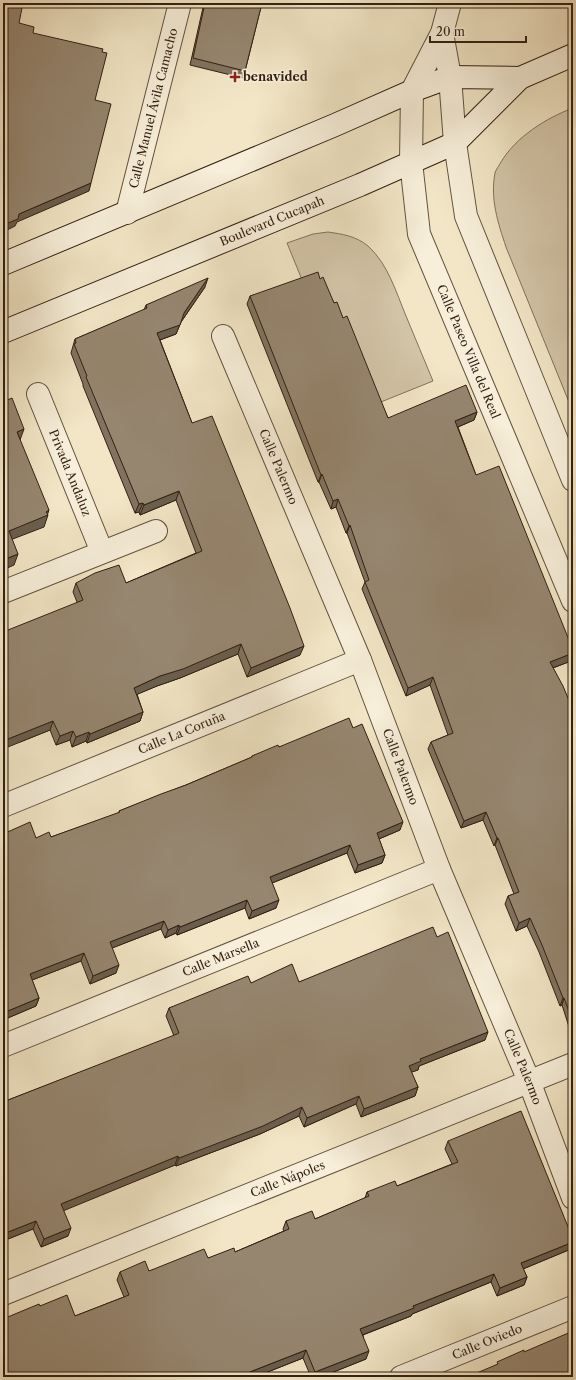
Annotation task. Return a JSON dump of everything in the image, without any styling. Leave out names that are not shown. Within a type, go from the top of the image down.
[{"type":"street","name":"Calle Manuel Ávila Camacho","points":[[127,213],[180,3]]},
{"type":"street","points":[[412,91],[442,33],[450,3]]},
{"type":"street","points":[[442,33],[450,77],[455,143],[466,216],[573,480]]},
{"type":"street","name":"Boulevard Cucapah","points":[[3,332],[360,185],[455,143],[520,78],[573,55]]},
{"type":"street","name":"Boulevard Cucapah","points":[[3,264],[127,213],[412,91],[450,77],[520,78]]},
{"type":"street","name":"Calle Paseo Villa del Real","points":[[412,91],[411,162],[419,234],[573,601]]},
{"type":"street","name":"Calle Palermo","points":[[223,336],[360,660],[439,869],[529,1081],[573,1198]]},
{"type":"street","name":"Privada Andaluz","points":[[38,394],[102,552]]},
{"type":"street","points":[[3,592],[156,531]]},
{"type":"street","name":"Calle La Coruña","points":[[3,806],[360,660]]},
{"type":"street","name":"Calle Marsella","points":[[3,1046],[439,869]]},
{"type":"street","name":"Calle Nápoles","points":[[3,1294],[573,1064]]},
{"type":"street","name":"Calle Oviedo","points":[[401,1377],[573,1307]]},
{"type":"shaded area","points":[[573,108],[573,412],[506,247],[498,220],[493,192],[496,170],[515,144],[532,129],[552,117]]},
{"type":"shaded area","points":[[328,232],[359,240],[368,246],[381,261],[395,288],[433,381],[356,412],[287,243],[313,234]]},
{"type":"building","points":[[3,3],[23,3],[19,23],[34,27],[33,33],[103,49],[102,52],[107,53],[95,100],[111,104],[91,183],[19,214],[18,219],[3,225]]},
{"type":"building","points":[[205,3],[262,3],[245,71],[193,58]]},
{"type":"building","points":[[318,272],[320,279],[323,277],[334,303],[337,302],[343,318],[347,316],[388,418],[466,385],[477,412],[455,421],[476,475],[499,466],[573,650],[573,653],[550,662],[563,686],[573,710],[573,1022],[530,918],[519,923],[508,896],[519,892],[486,812],[464,821],[431,742],[453,733],[433,677],[408,688],[365,582],[369,580],[350,525],[349,526],[338,499],[333,501],[322,474],[321,475],[250,296]]},
{"type":"building","points":[[208,278],[184,313],[180,325],[157,333],[192,423],[212,416],[304,646],[251,668],[241,644],[183,669],[160,676],[134,688],[143,712],[90,734],[89,732],[76,737],[73,731],[60,736],[53,721],[3,741],[3,632],[83,600],[76,583],[95,573],[119,565],[126,583],[202,551],[179,491],[144,505],[143,503],[139,504],[86,377],[87,376],[74,344],[76,343],[75,339],[147,308],[146,305]]},
{"type":"building","points":[[3,398],[5,401],[12,398],[24,429],[17,432],[49,510],[46,512],[48,515],[9,531],[18,554],[3,560]]},
{"type":"building","points":[[349,718],[353,728],[362,724],[403,822],[377,833],[385,855],[358,865],[350,845],[270,877],[279,900],[252,911],[247,900],[180,927],[179,925],[168,930],[164,921],[110,942],[119,965],[93,976],[84,953],[30,974],[39,998],[3,1013],[3,834],[30,822],[36,838],[49,832],[51,837],[120,812],[119,811],[186,785],[278,745],[279,747]]},
{"type":"building","points":[[433,927],[437,937],[448,932],[488,1032],[420,1059],[421,1061],[409,1066],[418,1087],[364,1109],[359,1096],[307,1118],[302,1107],[263,1126],[179,1158],[178,1156],[61,1204],[71,1228],[44,1239],[36,1221],[3,1234],[3,1102],[179,1033],[169,1008],[248,976],[251,983],[292,964],[299,982]]},
{"type":"building","points":[[521,1111],[573,1239],[573,1242],[521,1263],[527,1277],[500,1288],[494,1274],[360,1329],[369,1351],[315,1372],[306,1350],[237,1377],[3,1377],[3,1319],[39,1304],[40,1306],[67,1295],[75,1316],[129,1295],[120,1272],[145,1261],[149,1271],[204,1249],[208,1258],[234,1248],[235,1252],[289,1229],[286,1221],[312,1211],[315,1219],[369,1196],[367,1192],[395,1181],[397,1186],[458,1162],[448,1141]]},
{"type":"building","points":[[573,1331],[573,1377],[472,1377],[472,1375],[498,1364],[497,1362]]},
{"type":"place","name":"benavided","points":[[235,77]]}]
